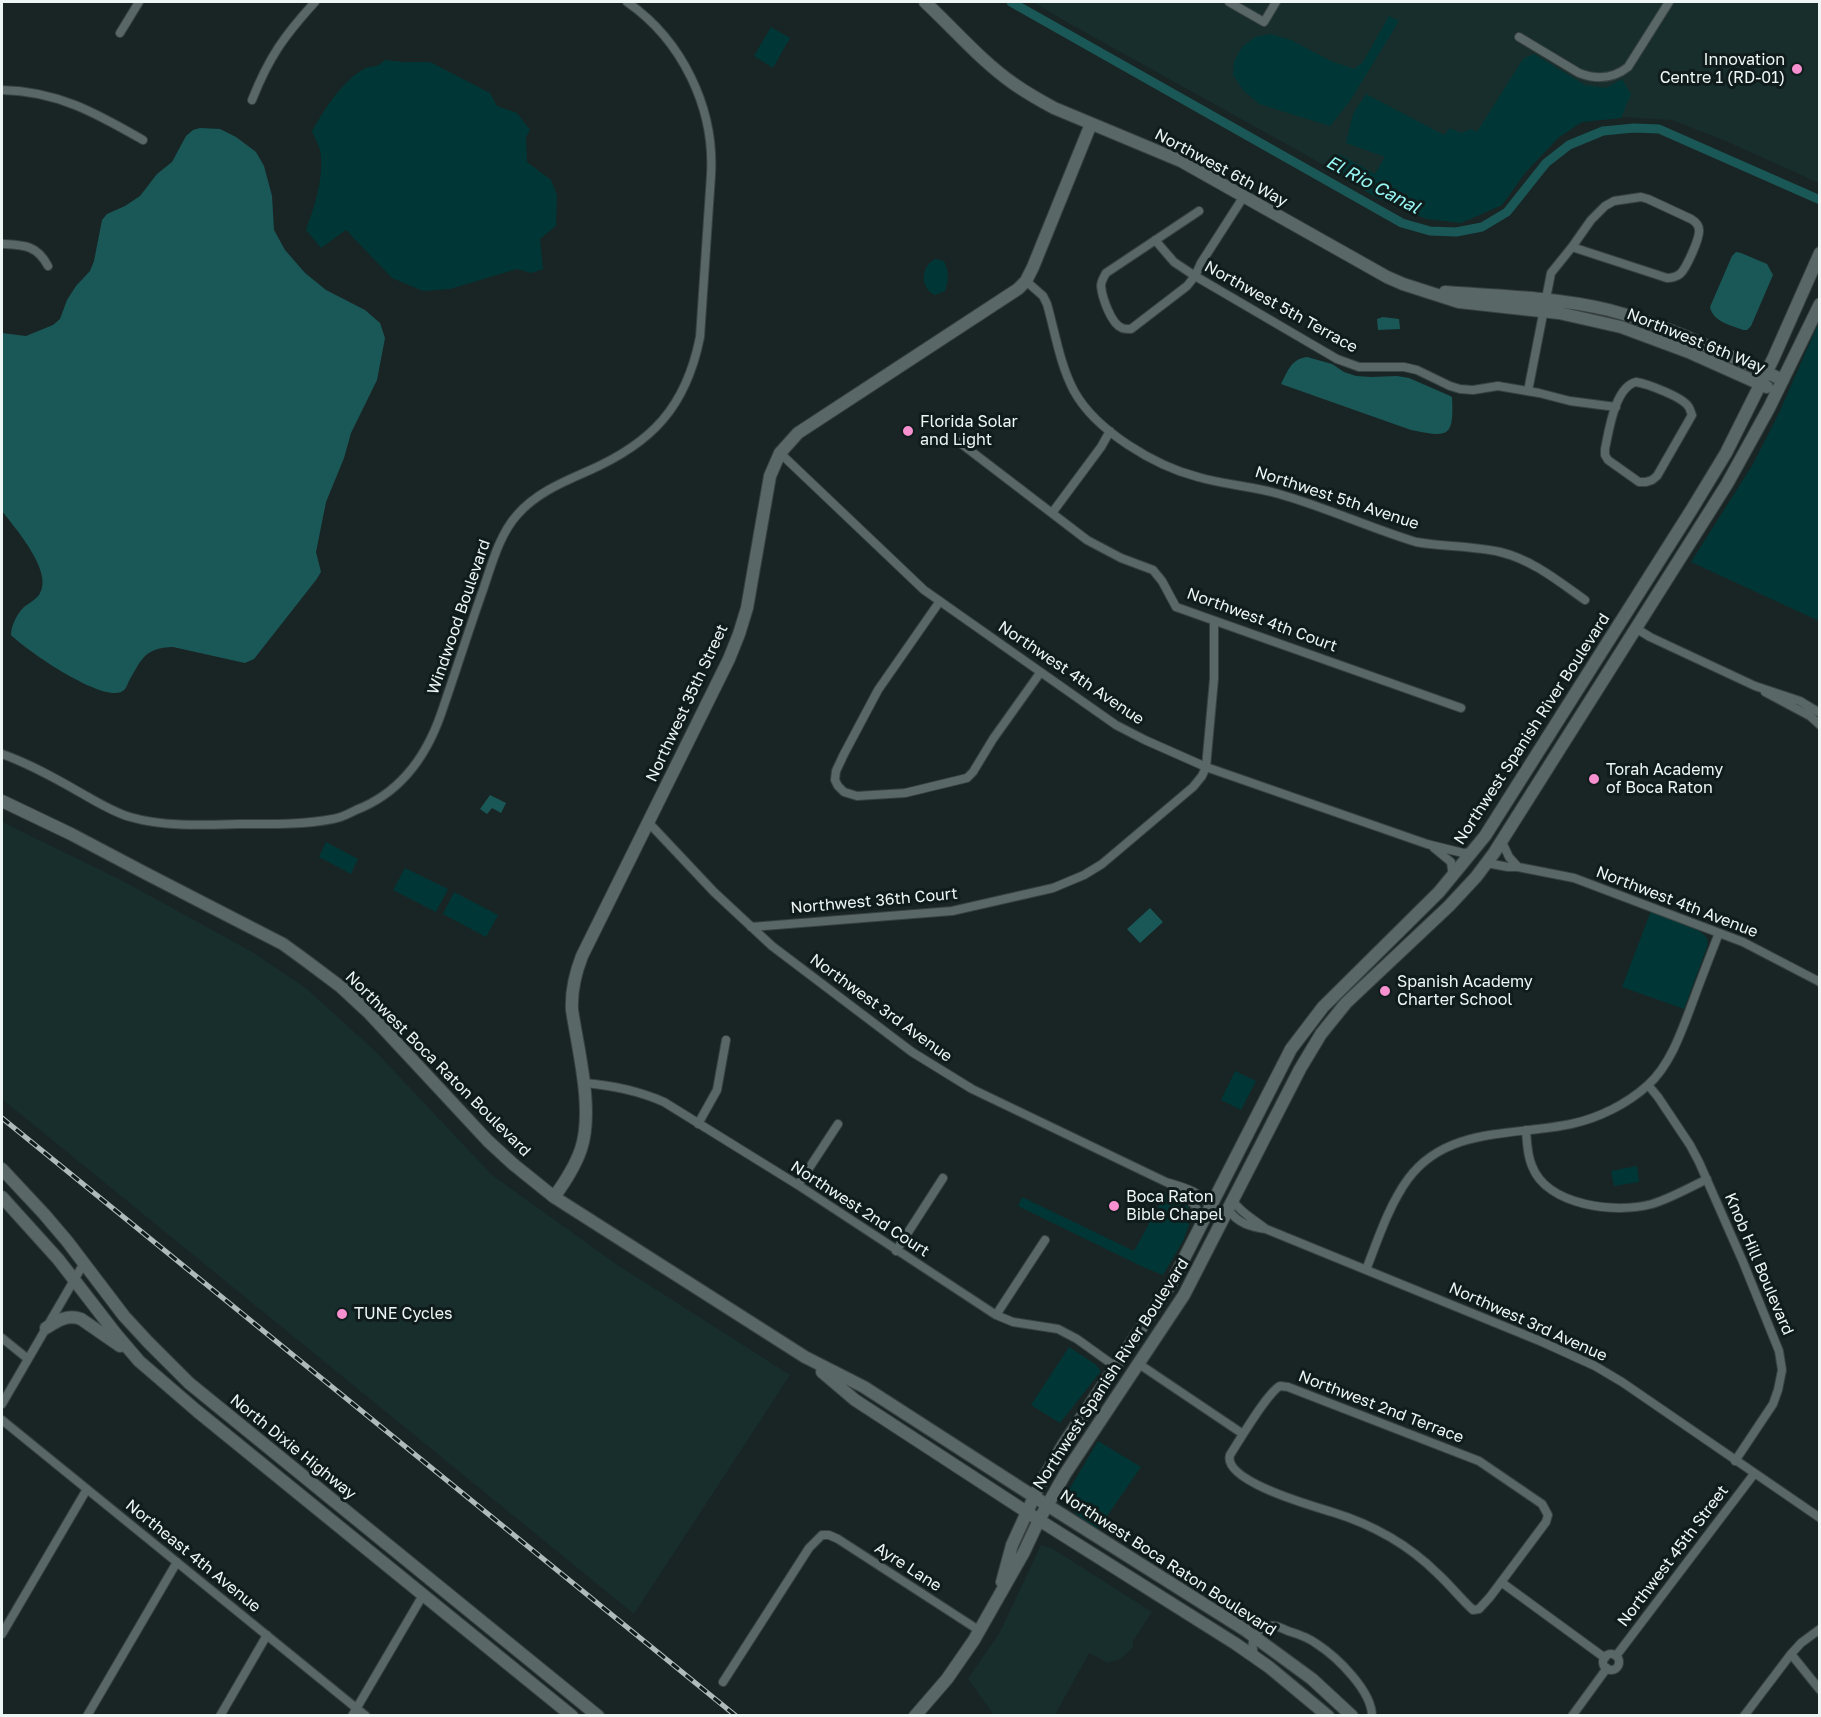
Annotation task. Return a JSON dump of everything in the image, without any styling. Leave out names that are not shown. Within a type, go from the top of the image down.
[{"type":"main road","name":"Northwest 6th Way","points":[[925,2],[986,62],[1015,85],[1044,103],[1181,161],[1387,277],[1459,302],[1602,309],[1648,322],[1696,341],[1764,379],[1777,392]]},
{"type":"main road","name":"Northwest 35th Street","points":[[554,1197],[574,1167],[582,1147],[586,1112],[584,1083],[572,1010],[576,974],[582,956],[729,659],[739,634],[750,590],[770,476],[780,453],[798,433],[1000,302],[1026,281],[1091,124]]},
{"type":"main road","name":"Northwest Spanish River Boulevard","points":[[999,1595],[1012,1545],[1034,1496],[1059,1452],[1165,1294],[1291,1049],[1334,995],[1453,877],[1495,822],[1726,453],[1764,379],[1820,253]]},
{"type":"main road","name":"Northwest Spanish River Boulevard","points":[[915,1716],[947,1679],[980,1630],[1074,1459],[1183,1298],[1306,1057],[1330,1022],[1357,993],[1443,913],[1487,863],[1502,842],[1728,484],[1820,304]]},
{"type":"main road","name":"Northwest 6th Way","points":[[1764,379],[1783,380]]},
{"type":"main road","points":[[1637,629],[1636,614],[1659,577],[1674,538]]},
{"type":"main road","name":"Northwest Boca Raton Boulevard","points":[[2,801],[71,834],[283,944],[313,965],[368,1011],[488,1141],[554,1197],[805,1358],[864,1387],[1254,1636],[1311,1679],[1352,1716]]},
{"type":"main road","points":[[1276,1116],[1296,1062],[1303,1032]]},
{"type":"main road","points":[[1231,1205],[1227,1193],[1250,1144],[1255,1118]]},
{"type":"main road","name":"North Dixie Highway","points":[[2,1169],[44,1214],[124,1316],[189,1383],[598,1716]]},
{"type":"main road","name":"North Dixie Highway","points":[[2,1197],[36,1232],[139,1361],[197,1411],[572,1716]]},
{"type":"main road","points":[[1183,1298],[1190,1271],[1212,1223],[1210,1207]]},
{"type":"main road","points":[[46,1328],[69,1317],[81,1318],[139,1361]]},
{"type":"main road","name":"Northwest Boca Raton Boulevard","points":[[805,1358],[855,1400],[1254,1656],[1328,1716]]},
{"type":"street","points":[[120,33],[139,2]]},
{"type":"street","points":[[252,100],[268,62],[279,44],[315,2]]},
{"type":"street","name":"Windwood Boulevard","points":[[2,753],[38,769],[121,814],[140,820],[182,824],[306,823],[336,819],[379,799],[400,783],[417,764],[434,734],[489,572],[502,541],[517,515],[548,490],[610,461],[655,429],[682,391],[696,355],[712,164],[708,128],[696,88],[677,52],[650,20],[627,2]]},
{"type":"street","points":[[1229,2],[1264,22],[1276,2]]},
{"type":"street","points":[[1519,37],[1579,73],[1604,78],[1619,74],[1628,67],[1669,2]]},
{"type":"street","points":[[2,90],[36,93],[76,104],[143,140]]},
{"type":"street","points":[[1199,211],[1107,273],[1102,279],[1101,286],[1110,316],[1115,324],[1123,329],[1131,329],[1187,286],[1244,196]]},
{"type":"street","points":[[1528,391],[1551,273],[1598,212],[1614,201],[1641,197],[1691,219],[1699,228],[1698,239],[1683,270],[1673,278],[1666,278],[1572,247]]},
{"type":"street","name":"Northwest 5th Terrace","points":[[1155,240],[1174,262],[1195,276],[1337,359],[1350,364],[1370,368],[1404,367],[1418,370],[1450,386],[1460,388],[1473,390],[1497,386],[1559,399],[1616,407]]},
{"type":"street","points":[[2,244],[24,245],[42,254],[48,266]]},
{"type":"street","name":"Northwest 5th Avenue","points":[[1026,281],[1047,304],[1067,373],[1074,390],[1090,413],[1110,431],[1153,460],[1201,478],[1279,494],[1416,542],[1484,550],[1516,557],[1546,572],[1585,600]]},
{"type":"street","points":[[1636,382],[1682,400],[1689,407],[1692,415],[1684,431],[1657,476],[1652,480],[1640,482],[1608,460],[1605,455],[1616,407],[1624,388],[1629,383],[1636,382]]},
{"type":"street","points":[[1052,513],[1101,447],[1110,431]]},
{"type":"street","name":"Northwest 4th Court","points":[[959,442],[1087,540],[1121,558],[1153,570],[1162,581],[1176,607],[1461,708]]},
{"type":"street","name":"Northwest 4th Avenue","points":[[780,453],[910,578],[1040,673],[1116,724],[1145,740],[1206,767],[1431,846],[1464,853],[1474,852]]},
{"type":"street","points":[[940,601],[878,690],[836,771],[835,780],[844,792],[857,796],[905,793],[967,778],[1040,673]]},
{"type":"street","points":[[1206,767],[1214,679],[1214,621]]},
{"type":"street","points":[[1637,629],[1650,638],[1755,686],[1820,724]]},
{"type":"street","points":[[1755,686],[1800,701],[1820,713]]},
{"type":"street","name":"Northwest 36th Court","points":[[751,927],[952,911],[1053,888],[1084,875],[1102,864],[1193,788],[1206,767]]},
{"type":"street","name":"Northwest 3rd Avenue","points":[[648,822],[776,950],[902,1045],[972,1089],[1166,1182],[1203,1197],[1210,1207]]},
{"type":"street","points":[[1502,842],[1509,857],[1518,867]]},
{"type":"street","name":"Northwest 4th Avenue","points":[[1431,846],[1451,862],[1453,877]]},
{"type":"street","name":"Northwest 4th Avenue","points":[[1487,863],[1574,878],[1743,942],[1820,982]]},
{"type":"street","points":[[1366,1270],[1400,1191],[1425,1161],[1442,1150],[1469,1138],[1569,1124],[1603,1114],[1648,1085],[1674,1048],[1719,933]]},
{"type":"street","points":[[698,1124],[717,1090],[726,1040]]},
{"type":"street","name":"Northwest 2nd Court","points":[[584,1083],[651,1096],[664,1102],[798,1185],[996,1315],[1013,1322],[1058,1329],[1077,1339],[1116,1367]]},
{"type":"street","name":"Knob Hill Boulevard","points":[[1648,1085],[1658,1096],[1690,1145],[1707,1179],[1773,1335],[1781,1360],[1781,1379],[1773,1404],[1735,1461]]},
{"type":"street","points":[[798,1185],[838,1124]]},
{"type":"street","points":[[1526,1130],[1531,1165],[1541,1180],[1557,1193],[1592,1206],[1624,1208],[1644,1206],[1663,1200],[1707,1179]]},
{"type":"street","points":[[896,1251],[943,1178]]},
{"type":"street","name":"Northwest 3rd Avenue","points":[[1166,1182],[1194,1204],[1203,1222]]},
{"type":"street","name":"Northwest 3rd Avenue","points":[[1231,1205],[1238,1221],[1266,1229],[1540,1341],[1595,1366],[1622,1382],[1820,1518]]},
{"type":"street","points":[[996,1315],[1045,1240]]},
{"type":"street","points":[[2,1404],[84,1263]]},
{"type":"street","points":[[2,1338],[28,1359]]},
{"type":"street","points":[[1139,1364],[1243,1434]]},
{"type":"street","name":"Northwest 2nd Terrace","points":[[1280,1386],[1288,1387],[1479,1461],[1542,1504],[1548,1515],[1540,1532],[1479,1609],[1474,1611],[1420,1557],[1389,1536],[1358,1521],[1282,1496],[1246,1479],[1235,1471],[1228,1459],[1243,1434],[1275,1389],[1280,1386]]},
{"type":"street","name":"Northeast 4th Avenue","points":[[2,1420],[267,1635],[354,1712],[366,1716]]},
{"type":"street","name":"Northwest 45th Street","points":[[1616,1656],[1754,1474]]},
{"type":"street","points":[[2,1634],[87,1489]]},
{"type":"street","name":"Ayre Lane","points":[[723,1683],[809,1548],[819,1536],[825,1534],[838,1539],[980,1630]]},
{"type":"street","points":[[87,1716],[177,1562]]},
{"type":"street","points":[[1501,1582],[1605,1658]]},
{"type":"street","points":[[354,1712],[423,1595]]},
{"type":"street","points":[[1254,1656],[1252,1647],[1254,1636],[1261,1628],[1271,1625],[1318,1644],[1336,1659],[1356,1682],[1371,1705],[1372,1716]]},
{"type":"street","points":[[1744,1716],[1791,1654],[1801,1643],[1820,1629]]},
{"type":"street","points":[[219,1716],[267,1635]]},
{"type":"street","points":[[1610,1654],[1616,1656],[1619,1662],[1618,1667],[1612,1670],[1606,1668],[1605,1658],[1610,1654]]},
{"type":"street","points":[[1791,1654],[1820,1690]]},
{"type":"street","points":[[1572,1716],[1606,1668]]},
{"type":"shaded area","points":[[1033,2],[1819,2],[1819,183],[1728,142],[1672,120],[1620,117],[1582,122],[1558,138],[1525,173],[1502,205],[1461,223],[1425,219],[1375,197],[1333,170]]},
{"type":"shaded area","points":[[1389,16],[1399,21],[1350,101],[1330,126],[1259,104],[1243,90],[1233,75],[1234,62],[1242,47],[1255,37],[1271,34],[1291,40],[1331,61],[1354,69],[1363,62]]},
{"type":"shaded area","points":[[771,27],[790,38],[773,68],[754,56]]},
{"type":"shaded area","points":[[1534,54],[1585,85],[1606,88],[1622,79],[1631,94],[1621,118],[1582,122],[1558,138],[1525,173],[1502,205],[1461,223],[1427,219],[1375,197],[1333,170],[1339,154],[1375,174],[1385,157],[1346,143],[1353,114],[1366,94],[1444,135],[1450,128],[1461,133],[1471,129],[1477,132],[1523,59]]},
{"type":"shaded area","points":[[385,60],[430,62],[490,93],[497,106],[517,113],[530,130],[526,137],[527,162],[551,180],[557,195],[556,226],[540,239],[543,269],[531,273],[517,269],[450,289],[423,291],[392,278],[346,230],[321,248],[306,230],[321,176],[320,150],[312,131],[328,105],[349,80],[364,69],[376,66]]},
{"type":"shaded area","points":[[200,128],[220,129],[236,137],[256,152],[264,166],[272,196],[274,230],[285,250],[305,273],[326,290],[365,310],[380,323],[385,338],[377,380],[351,433],[344,458],[326,502],[316,552],[321,572],[316,580],[254,659],[245,663],[173,647],[164,648],[145,656],[124,690],[111,693],[97,689],[64,673],[11,635],[13,624],[19,613],[39,595],[43,586],[38,563],[24,539],[2,511],[2,333],[26,336],[53,325],[60,319],[67,300],[90,271],[102,220],[107,214],[140,196],[157,174],[172,162],[186,136]]},
{"type":"shaded area","points":[[1736,252],[1767,264],[1773,275],[1751,326],[1747,330],[1719,320],[1710,307],[1732,256]]},
{"type":"shaded area","points":[[935,259],[944,261],[948,276],[945,291],[935,295],[924,283],[924,272]]},
{"type":"shaded area","points":[[1383,317],[1399,319],[1400,329],[1378,330],[1377,319]]},
{"type":"shaded area","points":[[1819,322],[1819,621],[1691,562],[1753,464],[1779,413]]},
{"type":"shaded area","points":[[1307,357],[1332,364],[1356,376],[1409,378],[1448,395],[1452,397],[1450,427],[1441,434],[1411,430],[1281,384],[1294,363]]},
{"type":"shaded area","points":[[490,795],[506,803],[501,813],[492,808],[487,814],[480,809]]},
{"type":"shaded area","points":[[2,822],[123,881],[254,953],[307,989],[376,1052],[492,1175],[616,1264],[790,1375],[634,1614],[2,1099]]},
{"type":"shaded area","points":[[326,842],[358,859],[351,874],[319,857]]},
{"type":"shaded area","points":[[405,868],[448,889],[436,912],[393,890]]},
{"type":"shaded area","points":[[454,892],[498,915],[486,937],[443,914]]},
{"type":"shaded area","points":[[1150,908],[1163,922],[1140,943],[1127,929]]},
{"type":"shaded area","points":[[1651,911],[1692,927],[1707,938],[1707,947],[1684,1009],[1622,987]]},
{"type":"shaded area","points":[[1235,1071],[1256,1081],[1241,1110],[1221,1100]]},
{"type":"shaded area","points":[[1637,1166],[1639,1182],[1614,1186],[1611,1171]]},
{"type":"shaded area","points":[[1166,1193],[1188,1207],[1193,1213],[1183,1241],[1163,1275],[1018,1206],[1022,1197],[1134,1251]]},
{"type":"shaded area","points":[[1069,1347],[1095,1364],[1101,1371],[1060,1423],[1031,1405]]},
{"type":"shaded area","points":[[1098,1441],[1141,1467],[1098,1529],[1076,1514],[1067,1502],[1067,1493]]},
{"type":"shaded area","points":[[1041,1545],[1053,1549],[1152,1612],[1133,1641],[1133,1647],[1118,1660],[1108,1663],[1089,1653],[1055,1715],[994,1715],[968,1679],[1000,1632]]},
{"type":"waterway","name":"El Rio Canal","points":[[1011,2],[1402,223],[1430,231],[1456,232],[1482,227],[1507,212],[1546,163],[1569,145],[1603,131],[1634,128],[1659,129],[1820,200]]},
{"type":"railway","points":[[2,1118],[736,1716]]},
{"type":"place","name":"Innovation Centre 1 (RD-01)","points":[[1797,69]]},
{"type":"place","name":"Florida Solar and Light","points":[[908,431]]},
{"type":"place","name":"Torah Academy of Boca Raton","points":[[1594,779]]},
{"type":"place","name":"Spanish Academy Charter School","points":[[1385,991]]},
{"type":"place","name":"Boca Raton Bible Chapel","points":[[1114,1206]]},
{"type":"place","name":"TUNE Cycles","points":[[342,1314]]}]
